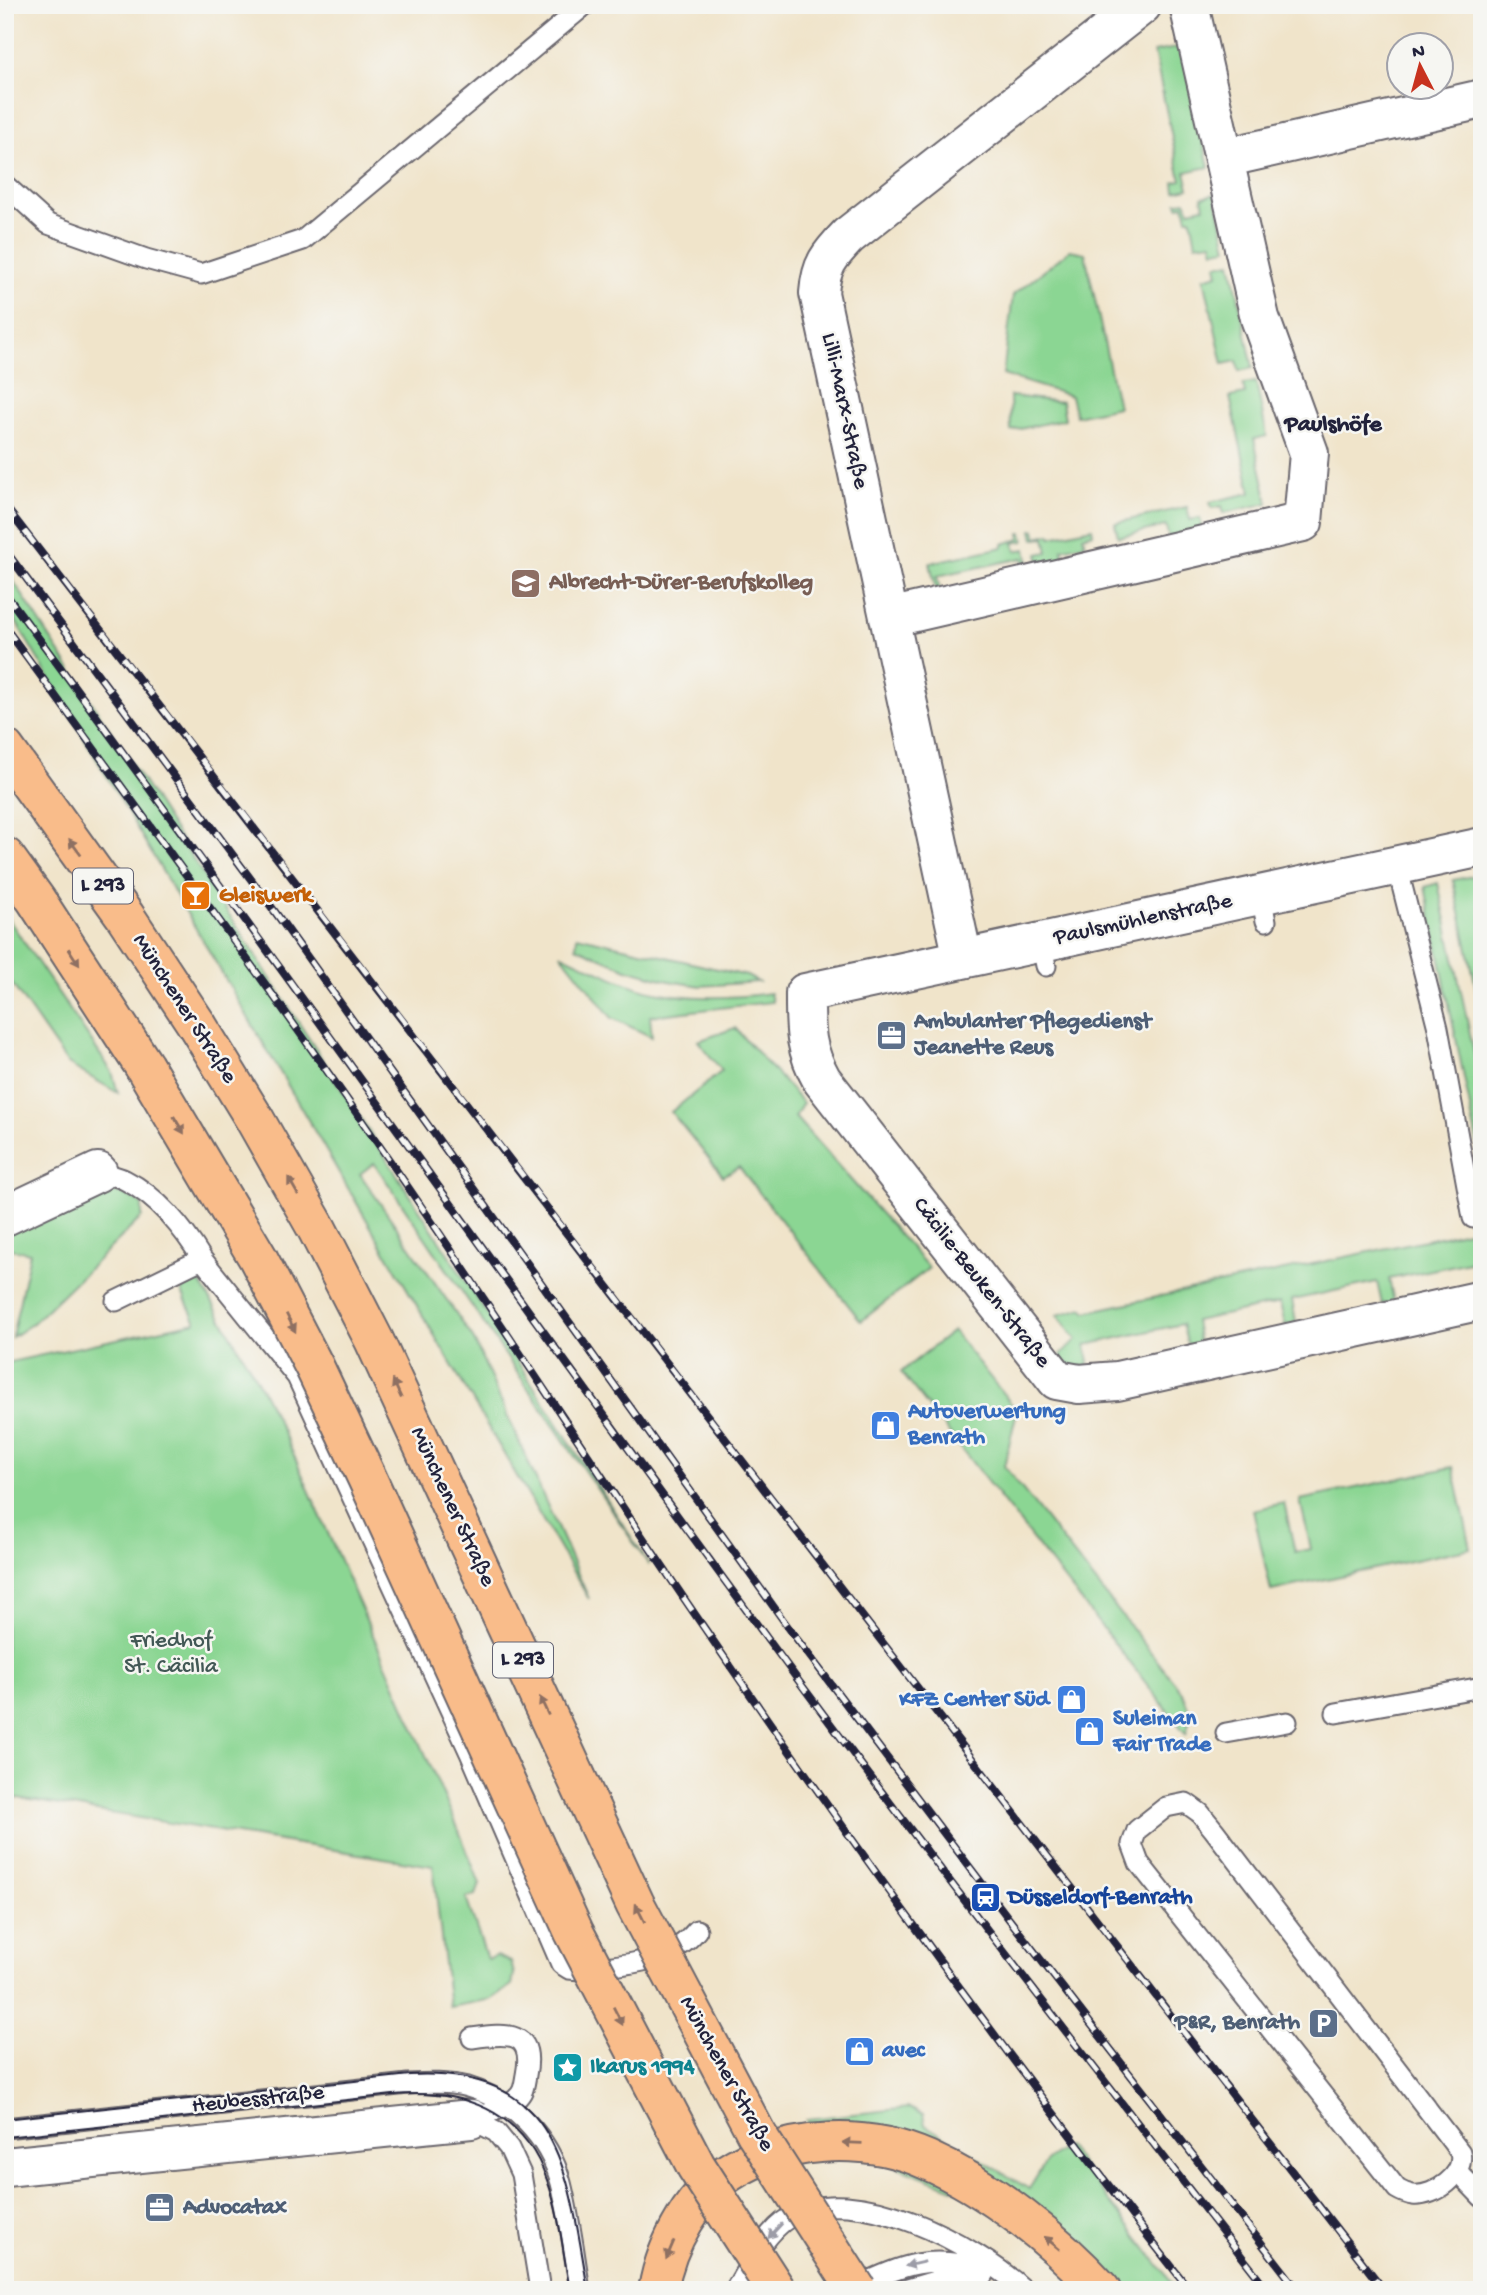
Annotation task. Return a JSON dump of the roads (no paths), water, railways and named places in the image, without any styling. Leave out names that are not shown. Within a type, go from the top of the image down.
[{"type":"highway","name":"Münchener Straße","points":[[5,749],[125,916],[197,1025],[317,1229],[374,1340],[648,1928],[756,2133],[857,2290]]},
{"type":"highway","name":"L 293","points":[[5,857],[144,1066],[258,1258],[315,1368],[580,1944],[696,2166],[776,2290]]},
{"type":"highway","points":[[657,2290],[667,2253],[681,2225],[708,2192],[736,2168],[768,2154],[802,2146],[857,2142],[887,2146],[925,2160],[961,2178],[1025,2220],[1081,2267],[1101,2290]]},
{"type":"street","name":"Lilli-Marx-Straße","points":[[963,959],[819,293],[820,274],[829,255],[848,236],[1142,5]]},
{"type":"street","points":[[889,618],[1303,522],[1309,453],[1260,318],[1189,5]]},
{"type":"street","points":[[1224,158],[1482,99]]},
{"type":"street","name":"Paulsmühlenstraße","points":[[805,993],[963,959],[1044,954],[1263,909],[1397,866],[1482,847]]},
{"type":"street","name":"Cäcilie-Beuken-Straße","points":[[805,993],[808,1048],[811,1061],[822,1080],[1057,1380],[1079,1384],[1116,1381],[1482,1300]]},
{"type":"street","points":[[5,1216],[98,1172]]},
{"type":"street","name":"Heubesstraße","points":[[5,2167],[471,2119]]},
{"type":"lane","points":[[5,185],[48,224],[146,259],[201,274],[303,240],[585,5]]},
{"type":"lane","points":[[1397,866],[1438,1028],[1474,1218]]},
{"type":"lane","points":[[98,1172],[124,1179],[154,1199],[193,1244],[202,1259],[297,1377],[464,1740],[561,1964],[569,1969],[580,1970],[647,1961],[677,1950],[697,1930]]},
{"type":"lane","points":[[116,1301],[202,1259]]},
{"type":"lane","points":[[1336,1713],[1482,1688]]},
{"type":"lane","points":[[1226,1733],[1287,1722]]},
{"type":"lane","points":[[1186,1803],[1200,1813],[1452,2139],[1462,2161],[1458,2172],[1432,2192],[1409,2195],[1397,2189],[1139,1863],[1132,1844],[1137,1830],[1170,1804],[1186,1803]]},
{"type":"lane","points":[[472,2038],[508,2035],[517,2038],[528,2049],[530,2056],[523,2092],[508,2104]]},
{"type":"lane","name":"Heubesstraße","points":[[5,2129],[408,2084],[461,2086],[508,2104],[540,2136],[561,2181],[580,2290]]},
{"type":"lane","name":"Heubesstraße","points":[[471,2119],[508,2104]]},
{"type":"lane","points":[[471,2119],[496,2132],[509,2148],[521,2174],[540,2290]]},
{"type":"lane","points":[[1458,2172],[1482,2197]]},
{"type":"lane","points":[[735,2290],[775,2229],[788,2218],[816,2208],[847,2206],[885,2212],[924,2227],[1006,2273],[1024,2290]]},
{"type":"lane","points":[[849,2290],[908,2265],[936,2260],[1006,2273]]},
{"type":"lane","points":[[904,2290],[948,2277],[1006,2273]]},
{"type":"lane","points":[[966,2290],[1006,2273]]},
{"type":"tram line","points":[[5,2119],[410,2075],[460,2077],[499,2089],[527,2108],[548,2135],[563,2168],[573,2206],[588,2290]]},
{"type":"tram line","points":[[5,2137],[393,2095],[443,2096],[465,2101],[505,2120],[522,2136],[536,2156],[555,2207],[570,2290]]},
{"type":"railway","points":[[5,506],[1384,2290]]},
{"type":"railway","points":[[5,550],[265,898],[796,1638],[1009,1919],[1298,2290]]},
{"type":"railway","points":[[5,593],[835,1730],[1268,2290]]},
{"type":"railway","points":[[5,627],[243,953],[383,1151],[681,1594],[866,1859],[993,2033],[1190,2290]]},
{"type":"place","name":"Albrecht-Dürer-Berufskolleg","points":[[526,583]]},
{"type":"place","name":"Gleiswerk","points":[[196,896]]},
{"type":"place","name":"Ambulanter Pflegedienst Jeanette Reus","points":[[891,1035]]},
{"type":"place","name":"Autoverwertung Benrath","points":[[885,1425]]},
{"type":"place","name":"KFZ Center Süd","points":[[1072,1700]]},
{"type":"place","name":"Suleiman Fair Trade","points":[[1090,1732]]},
{"type":"place","name":"Düsseldorf-Benrath","points":[[985,1898]]},
{"type":"place","name":"P&R, Benrath","points":[[1323,2023]]},
{"type":"place","name":"avec","points":[[859,2051]]},
{"type":"place","name":"Ikarus 1994","points":[[567,2067]]},
{"type":"place","name":"Advocatax","points":[[160,2208]]},
{"type":"district","name":"Paulshöfe","points":[[1333,425]]},
{"type":"park label","name":"Friedhof St. Cäcilia","points":[[171,1654]]}]
